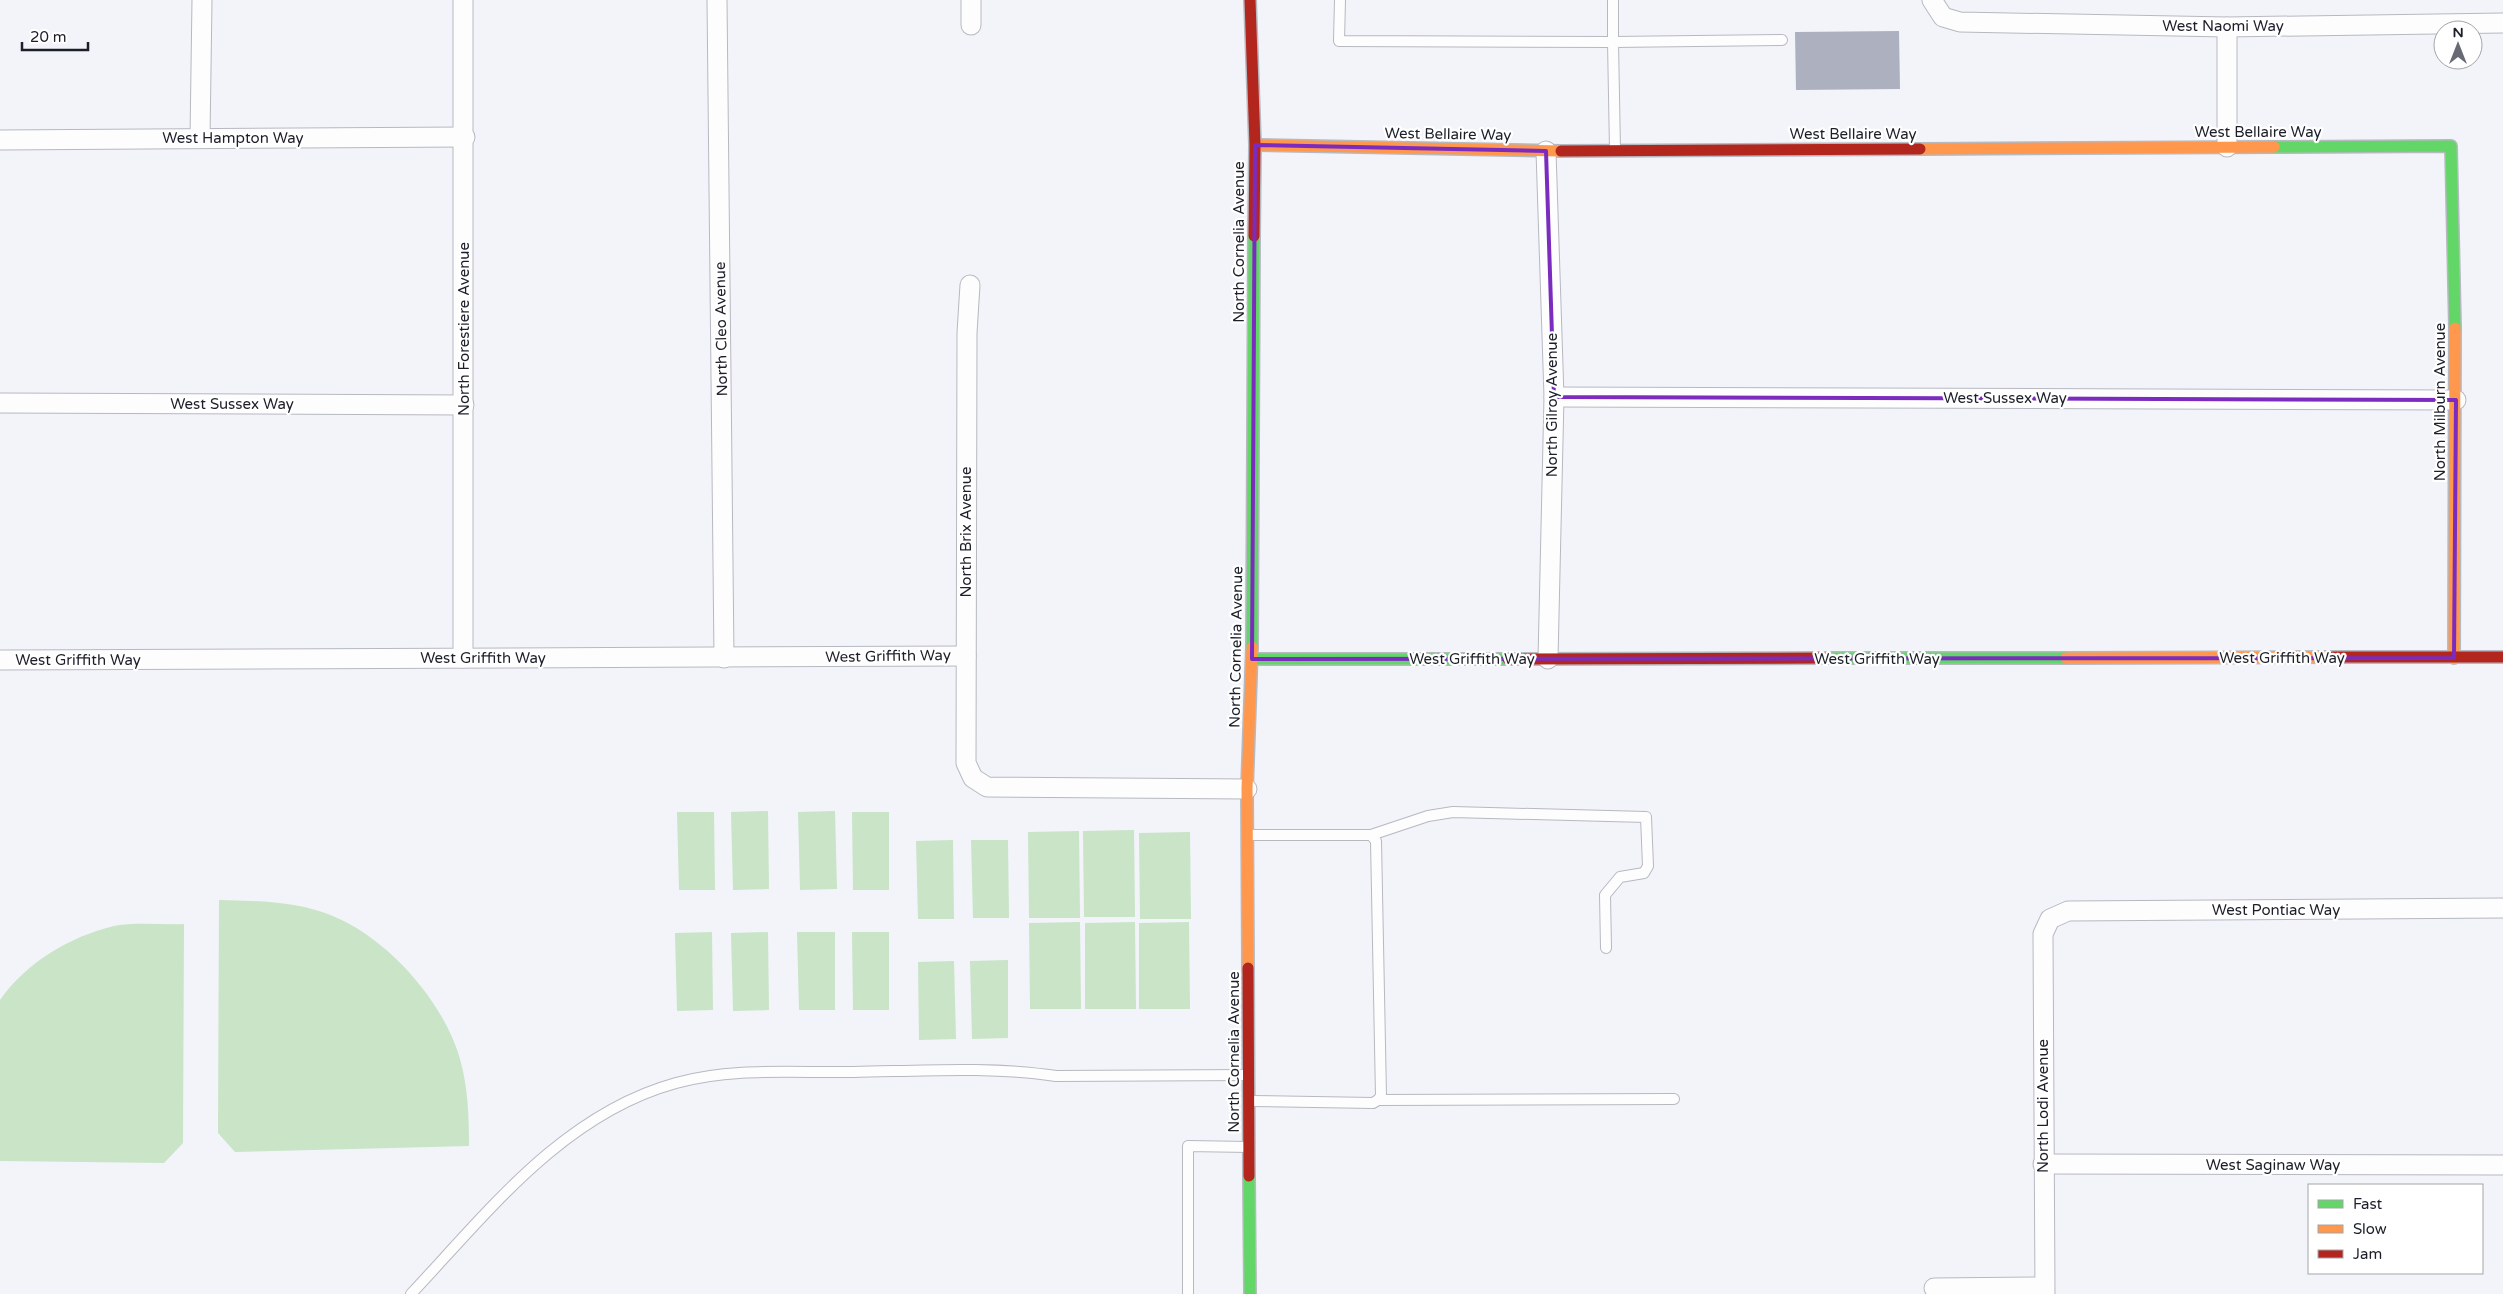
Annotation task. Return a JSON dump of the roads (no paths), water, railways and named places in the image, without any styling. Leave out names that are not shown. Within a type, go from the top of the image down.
[{"type":"street","points":[[200,138],[202,0]]},
{"type":"street","name":"North Forestiere Avenue","points":[[463,0],[465,137],[463,658]]},
{"type":"street","name":"North Cleo Avenue","points":[[717,0],[724,658]]},
{"type":"street","points":[[971,0],[971,25]]},
{"type":"street","name":"North Cornelia Avenue","points":[[1250,0],[1255,145],[1252,659],[1248,788],[1250,1294]]},
{"type":"street","name":"West Naomi Way","points":[[1932,0],[1943,17],[1960,22],[2227,27],[2503,24]]},
{"type":"street","points":[[2227,27],[2227,147]]},
{"type":"street","name":"West Hampton Way","points":[[0,140],[465,137]]},
{"type":"street","name":"West Bellaire Way","points":[[1255,145],[1546,151],[2451,146]]},
{"type":"street","name":"North Milburn Avenue","points":[[2451,146],[2456,400],[2454,658]]},
{"type":"street","name":"North Gilroy Avenue","points":[[1546,151],[1554,397],[1548,659]]},
{"type":"street","name":"North Brix Avenue","points":[[970,284],[967,333],[966,763],[972,778],[987,787],[1248,788]]},
{"type":"street","name":"West Sussex Way","points":[[1554,397],[2456,400]]},
{"type":"street","name":"West Sussex Way","points":[[0,403],[464,405]]},
{"type":"street","name":"West Griffith Way","points":[[0,660],[966,656]]},
{"type":"street","name":"West Griffith Way","points":[[1252,659],[2503,657]]},
{"type":"street","name":"West Pontiac Way","points":[[2050,919],[2068,911],[2503,908]]},
{"type":"street","name":"North Lodi Avenue","points":[[2044,1291],[2043,934],[2050,919]]},
{"type":"street","name":"West Saginaw Way","points":[[2043,1164],[2503,1165]]},
{"type":"street","points":[[1934,1288],[2044,1291]]},
{"type":"lane","points":[[1340,0],[1339,41],[1614,42],[1782,40]]},
{"type":"lane","points":[[1612,0],[1615,150]]},
{"type":"lane","points":[[1248,834],[1371,835],[1428,816],[1453,812],[1646,817],[1648,866],[1644,872],[1620,876],[1605,895],[1606,948]]},
{"type":"lane","points":[[1250,1101],[1373,1103],[1381,1096],[1376,841],[1371,835]]},
{"type":"lane","points":[[412,1294],[518,1180],[551,1150],[597,1117],[676,1083],[728,1074],[915,1071],[1031,1072],[1056,1076],[1250,1075]]},
{"type":"lane","points":[[1378,1100],[1674,1099]]},
{"type":"lane","points":[[1188,1294],[1188,1146],[1250,1147]]}]
